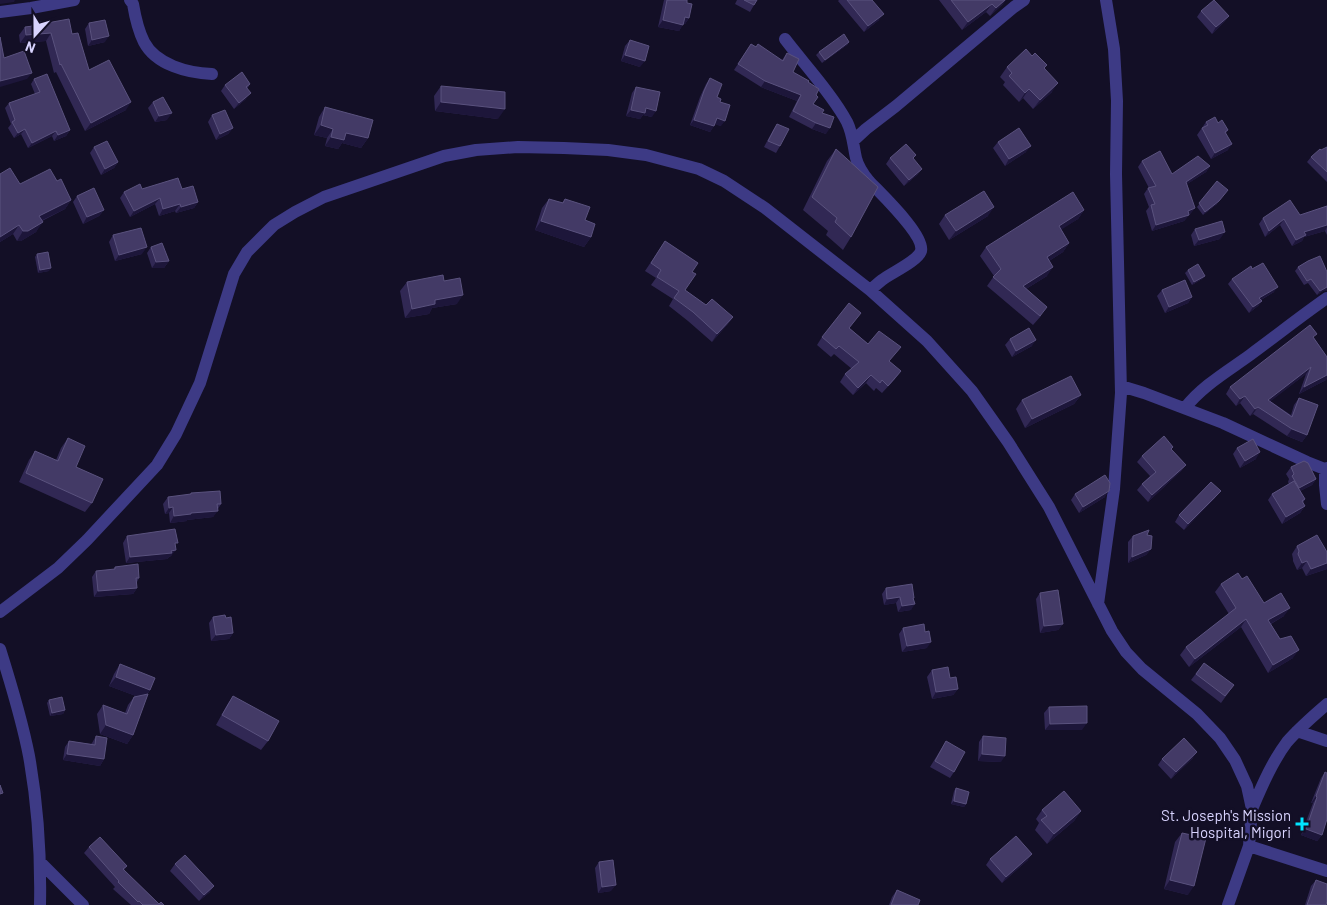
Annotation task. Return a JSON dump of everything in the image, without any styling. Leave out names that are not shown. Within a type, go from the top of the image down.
[{"type":"street","points":[[0,12],[74,0]]},
{"type":"street","points":[[130,0],[133,4],[140,35],[151,52],[177,68],[212,74]]},
{"type":"street","points":[[854,141],[866,129],[1024,0]]},
{"type":"street","points":[[1098,604],[1114,488],[1121,386],[1118,321],[1117,101],[1114,49],[1106,0]]},
{"type":"street","points":[[784,39],[845,119],[854,141],[856,159],[869,181],[902,216],[921,246],[921,252],[918,256],[901,269],[881,280],[870,290]]},
{"type":"street","points":[[0,612],[58,568],[87,540],[157,465],[176,434],[200,383],[234,274],[247,252],[274,225],[324,197],[444,156],[476,150],[518,147],[608,150],[646,155],[699,169],[724,181],[765,208],[870,290],[927,340],[972,392],[1008,442],[1049,507],[1112,631],[1126,652],[1142,669],[1197,714],[1220,738],[1236,760],[1247,786],[1252,809],[1249,846],[1228,905]]},
{"type":"street","points":[[1185,408],[1193,398],[1211,383],[1308,310],[1327,298]]},
{"type":"street","points":[[1121,386],[1223,423],[1306,462],[1326,469],[1327,504]]},
{"type":"street","points":[[0,649],[16,702],[29,756],[39,828],[41,863],[40,905]]},
{"type":"street","points":[[1252,809],[1281,752],[1297,731],[1327,704]]},
{"type":"street","points":[[1297,731],[1327,742]]},
{"type":"street","points":[[1249,846],[1327,870]]},
{"type":"street","points":[[41,863],[83,905]]},
{"type":"building","points":[[667,0],[687,0],[687,3],[692,4],[689,18],[685,17],[683,25],[663,20]]},
{"type":"building","points":[[744,0],[757,0],[754,5]]},
{"type":"building","points":[[847,0],[872,0],[884,14],[868,26]]},
{"type":"building","points":[[951,0],[1005,0],[996,8],[992,4],[968,22]]},
{"type":"building","points":[[1214,0],[1229,16],[1216,27],[1201,11]]},
{"type":"building","points":[[69,19],[72,34],[78,33],[89,70],[109,60],[131,102],[91,123],[60,65],[51,33],[26,35],[25,27],[33,26],[33,23],[47,21],[47,23]]},
{"type":"building","points":[[105,20],[109,36],[92,40],[89,23]]},
{"type":"building","points":[[844,34],[849,42],[825,60],[819,52]]},
{"type":"building","points":[[0,37],[4,58],[24,51],[32,73],[0,81]]},
{"type":"building","points":[[630,40],[649,46],[645,61],[625,55]]},
{"type":"building","points":[[751,44],[756,47],[758,44],[783,61],[787,53],[799,59],[793,72],[819,89],[816,95],[818,97],[813,104],[824,110],[822,113],[834,117],[830,128],[793,111],[801,95],[765,81],[738,64]]},
{"type":"building","points":[[1026,49],[1032,56],[1035,53],[1047,65],[1044,68],[1058,83],[1040,100],[1029,89],[1025,93],[1009,76],[1012,73],[1007,67]]},
{"type":"building","points":[[242,72],[250,84],[246,87],[251,93],[239,103],[225,85]]},
{"type":"building","points":[[47,74],[70,130],[58,135],[56,131],[32,143],[25,129],[18,133],[12,122],[15,120],[9,103],[40,92],[34,79]]},
{"type":"building","points":[[710,78],[722,84],[717,97],[721,99],[720,102],[730,105],[725,121],[717,118],[714,126],[694,120]]},
{"type":"building","points":[[441,86],[505,92],[505,109],[441,102]]},
{"type":"building","points":[[636,87],[660,92],[656,111],[646,108],[645,113],[631,110]]},
{"type":"building","points":[[163,97],[172,113],[159,116],[153,102]]},
{"type":"building","points":[[325,107],[373,120],[368,138],[346,133],[344,140],[331,137],[333,129],[321,125]]},
{"type":"building","points":[[225,110],[233,128],[220,134],[212,115]]},
{"type":"building","points":[[1215,117],[1218,123],[1222,120],[1228,130],[1225,132],[1232,144],[1215,153],[1202,128],[1208,125],[1206,122]]},
{"type":"building","points":[[777,124],[789,129],[780,146],[768,141]]},
{"type":"building","points":[[1019,128],[1031,146],[1009,159],[998,142]]},
{"type":"building","points":[[107,141],[118,162],[105,169],[94,147]]},
{"type":"building","points":[[906,144],[916,155],[913,158],[922,169],[909,180],[890,158]]},
{"type":"building","points":[[1327,147],[1327,172],[1311,157],[1320,149]]},
{"type":"building","points":[[836,149],[878,187],[851,237],[835,222],[837,218],[812,197]]},
{"type":"building","points":[[1160,151],[1172,174],[1198,156],[1210,166],[1186,182],[1195,208],[1188,211],[1189,215],[1156,225],[1151,205],[1155,204],[1148,188],[1156,186],[1142,161]]},
{"type":"building","points":[[10,168],[20,184],[50,169],[57,181],[61,179],[71,200],[39,216],[43,222],[28,231],[23,231],[19,225],[0,237],[0,174]]},
{"type":"building","points":[[178,178],[182,189],[193,186],[198,202],[181,207],[180,204],[163,209],[160,198],[134,211],[124,192],[140,184],[142,189]]},
{"type":"building","points":[[1217,181],[1228,190],[1219,201],[1205,212],[1199,203]]},
{"type":"building","points":[[94,188],[104,210],[87,217],[77,196]]},
{"type":"building","points":[[984,191],[994,207],[956,231],[945,215]]},
{"type":"building","points":[[1073,192],[1084,210],[1059,226],[1069,243],[1047,257],[1053,267],[1023,286],[1047,307],[1040,316],[993,277],[1001,269],[986,247]]},
{"type":"building","points":[[549,199],[563,203],[565,199],[590,207],[585,220],[595,224],[591,237],[541,221]]},
{"type":"building","points":[[1290,200],[1300,215],[1327,206],[1327,225],[1304,232],[1306,235],[1296,240],[1284,219],[1269,231],[1263,218]]},
{"type":"building","points":[[1222,221],[1225,232],[1199,240],[1195,229]]},
{"type":"building","points":[[141,228],[147,247],[119,255],[113,235]]},
{"type":"building","points":[[665,241],[698,263],[692,272],[696,274],[685,290],[706,305],[712,299],[733,317],[717,334],[674,298],[679,291],[657,277],[661,270],[651,263]]},
{"type":"building","points":[[162,243],[169,261],[156,262],[151,247]]},
{"type":"building","points":[[48,252],[51,268],[40,270],[37,254]]},
{"type":"building","points":[[1320,256],[1327,272],[1327,287],[1320,291],[1311,279],[1307,281],[1298,267]]},
{"type":"building","points":[[1263,263],[1278,287],[1259,298],[1262,301],[1253,307],[1232,279],[1251,266],[1252,269]]},
{"type":"building","points":[[1198,264],[1205,276],[1194,282],[1188,270]]},
{"type":"building","points":[[443,275],[444,281],[460,278],[463,295],[435,300],[435,304],[412,309],[407,282]]},
{"type":"building","points":[[1185,280],[1192,297],[1169,307],[1162,290]]},
{"type":"building","points":[[849,303],[861,313],[849,328],[868,344],[879,331],[901,347],[889,361],[901,371],[888,386],[882,380],[880,383],[871,375],[858,388],[845,374],[859,362],[839,346],[836,349],[822,337]]},
{"type":"building","points":[[1310,325],[1317,334],[1313,337],[1327,357],[1327,375],[1304,387],[1311,367],[1268,400],[1292,417],[1299,398],[1318,405],[1307,435],[1292,429],[1258,407],[1255,409],[1245,396],[1240,399],[1230,387]]},
{"type":"building","points":[[1029,328],[1036,340],[1016,351],[1010,339]]},
{"type":"building","points":[[1071,376],[1081,395],[1032,419],[1022,400]]},
{"type":"building","points":[[1164,436],[1173,447],[1171,449],[1186,465],[1152,495],[1142,484],[1156,472],[1142,456]]},
{"type":"building","points":[[68,438],[85,446],[76,467],[103,479],[92,503],[26,473],[35,451],[58,461]]},
{"type":"building","points":[[1253,439],[1260,452],[1245,461],[1237,448]]},
{"type":"building","points":[[1304,461],[1308,463],[1316,479],[1299,488],[1292,476],[1294,474],[1291,467]]},
{"type":"building","points":[[1105,475],[1110,483],[1109,491],[1083,507],[1075,494]]},
{"type":"building","points":[[1294,481],[1305,499],[1302,501],[1305,506],[1286,517],[1272,494]]},
{"type":"building","points":[[1211,482],[1221,491],[1188,524],[1179,515]]},
{"type":"building","points":[[220,491],[221,504],[217,504],[218,511],[174,516],[173,507],[169,508],[168,497]]},
{"type":"building","points":[[175,529],[178,543],[175,543],[176,550],[171,551],[172,553],[130,557],[127,536]]},
{"type":"building","points":[[1149,530],[1147,535],[1152,536],[1151,549],[1132,557],[1133,536]]},
{"type":"building","points":[[1317,535],[1327,552],[1327,563],[1311,569],[1307,561],[1302,563],[1297,546]]},
{"type":"building","points":[[138,564],[139,578],[136,578],[137,588],[98,591],[96,571]]},
{"type":"building","points":[[1238,573],[1242,579],[1247,576],[1264,603],[1281,593],[1290,608],[1268,620],[1280,639],[1291,636],[1299,650],[1273,665],[1246,619],[1195,659],[1186,647],[1236,608],[1221,584]]},
{"type":"building","points":[[912,584],[915,604],[902,606],[900,597],[887,599],[886,588]]},
{"type":"building","points":[[1058,590],[1063,624],[1044,626],[1040,593]]},
{"type":"building","points":[[225,615],[226,618],[231,617],[233,633],[216,635],[213,617]]},
{"type":"building","points":[[924,624],[925,632],[929,631],[931,642],[907,646],[903,628]]},
{"type":"building","points":[[1204,663],[1234,685],[1225,696],[1196,674]]},
{"type":"building","points":[[120,664],[155,678],[150,690],[116,677]]},
{"type":"building","points":[[948,667],[950,678],[956,677],[958,689],[936,692],[932,670]]},
{"type":"building","points":[[148,694],[133,735],[106,725],[103,705],[127,714],[134,697]]},
{"type":"building","points":[[233,696],[279,721],[268,741],[222,715]]},
{"type":"building","points":[[62,697],[65,710],[52,713],[49,700]]},
{"type":"building","points":[[1087,706],[1087,723],[1050,724],[1049,707]]},
{"type":"building","points":[[96,736],[107,738],[104,759],[67,754],[69,741],[95,745]]},
{"type":"building","points":[[983,736],[1006,738],[1005,756],[982,754]]},
{"type":"building","points":[[1184,738],[1197,752],[1176,772],[1162,759]]},
{"type":"building","points":[[946,741],[965,752],[954,772],[935,761]]},
{"type":"building","points":[[1325,772],[1327,773],[1327,819],[1322,835],[1306,829]]},
{"type":"building","points":[[956,788],[969,792],[966,804],[954,801]]},
{"type":"building","points":[[1064,791],[1081,811],[1054,834],[1041,820],[1047,816],[1042,810]]},
{"type":"building","points":[[1182,833],[1206,838],[1194,886],[1170,880]]},
{"type":"building","points":[[1016,836],[1032,854],[1006,877],[990,859]]},
{"type":"building","points":[[100,837],[127,866],[123,869],[159,904],[161,902],[164,905],[143,905],[118,882],[89,847]]},
{"type":"building","points":[[185,855],[214,886],[204,895],[175,864]]},
{"type":"building","points":[[613,860],[616,885],[602,887],[599,862]]},
{"type":"building","points":[[1316,880],[1327,884],[1326,905],[1307,905]]},
{"type":"building","points":[[897,890],[920,900],[918,905],[891,905]]},
{"type":"place","name":"St. Joseph's Mission Hospital, Migori","points":[[1302,824]]}]
